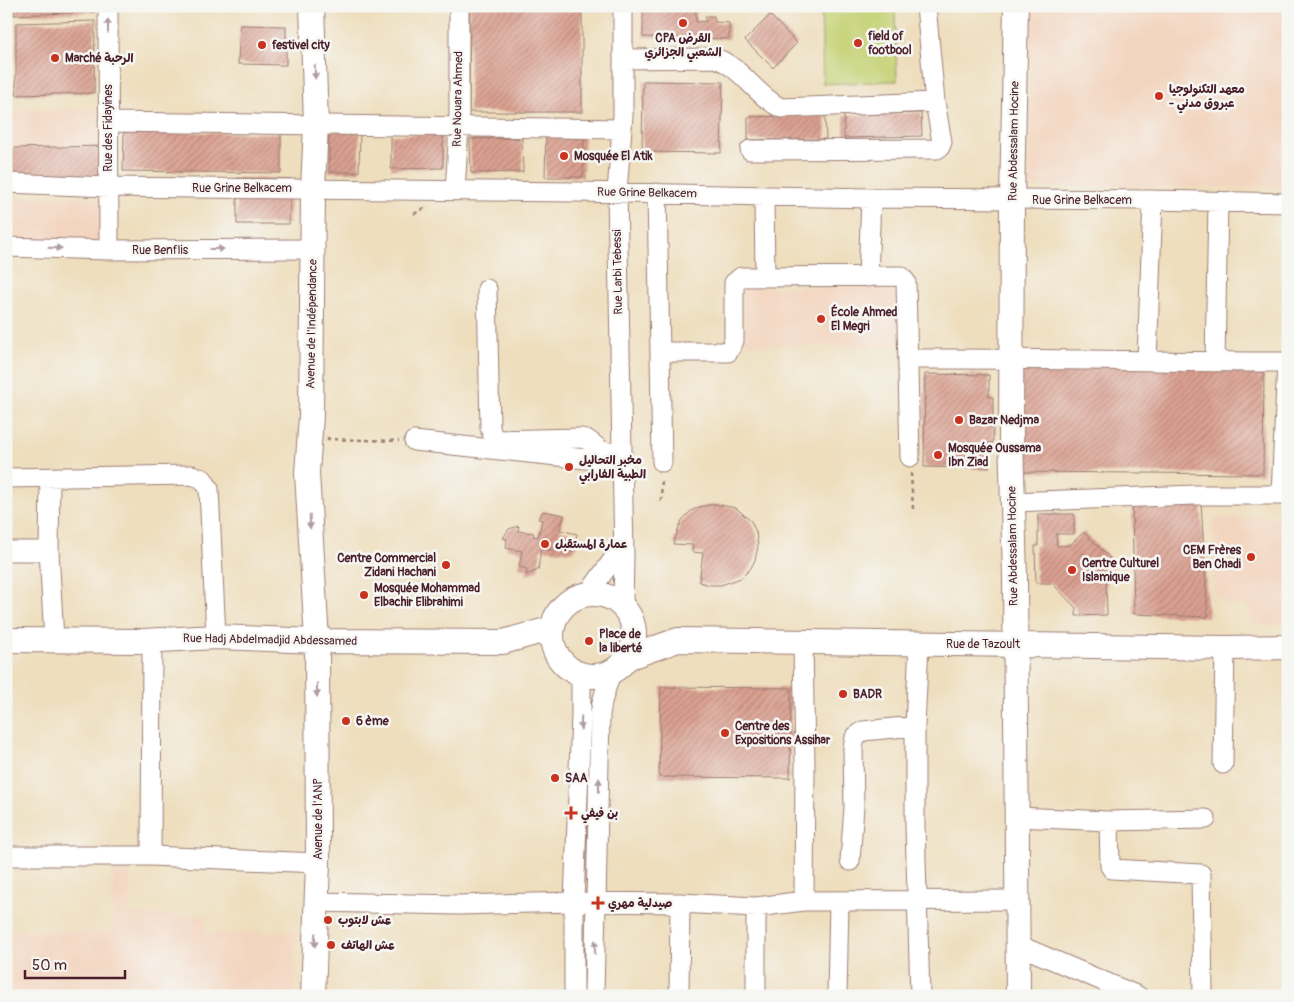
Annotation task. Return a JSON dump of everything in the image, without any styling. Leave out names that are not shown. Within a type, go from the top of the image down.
[{"type":"main road","name":"Avenue de l'Indépendance","points":[[312,6],[316,124],[313,188],[311,416],[308,473],[317,641]]},
{"type":"main road","name":"Rue Abdessalam Hocine","points":[[1016,6],[1012,200],[1012,502],[1018,996]]},
{"type":"main road","points":[[588,594],[601,595],[613,599],[626,611],[633,626],[634,637],[632,648],[619,665],[596,676],[581,674],[570,669],[561,661],[555,651],[552,640],[557,616],[565,605],[576,598],[588,594]]},
{"type":"main road","name":"Rue de Tazoult","points":[[626,611],[653,630],[678,640],[1225,648],[1288,647]]},
{"type":"main road","name":"Rue Hadj Abdelmadjid Abdessamed","points":[[6,640],[152,641],[216,637],[317,641],[503,642],[553,628]]},
{"type":"main road","name":"Rue de Tazoult","points":[[619,665],[678,640]]},
{"type":"main road","name":"Avenue de l'ANP","points":[[313,996],[318,864],[317,641]]},
{"type":"main road","name":"Rue Hadj Abdelmadjid Abdessamed","points":[[503,642],[561,661]]},
{"type":"street","name":"Rue des Fidayines","points":[[108,6],[109,250]]},
{"type":"street","name":"Rue Nouara Ahmed","points":[[455,191],[460,126],[459,6]]},
{"type":"street","name":"Rue Larbi Tebessi","points":[[623,6],[622,129],[617,192],[621,459],[626,611]]},
{"type":"street","points":[[750,150],[938,149],[942,142],[935,102],[926,6]]},
{"type":"street","points":[[624,59],[715,58],[726,62],[770,102],[781,108],[935,102]]},
{"type":"street","points":[[108,122],[622,129]]},
{"type":"street","name":"Rue Grine Belkacem","points":[[6,183],[108,187],[617,192],[871,198],[1288,203]]},
{"type":"street","points":[[657,194],[662,462]]},
{"type":"street","points":[[764,196],[765,277]]},
{"type":"street","points":[[868,277],[871,198]]},
{"type":"street","points":[[1147,361],[1153,200]]},
{"type":"street","points":[[1215,362],[1218,202]]},
{"type":"street","name":"Rue Benflis","points":[[6,247],[109,250],[313,249]]},
{"type":"street","points":[[661,352],[728,352],[734,341],[735,281],[741,277],[898,276],[905,280],[909,359],[910,457]]},
{"type":"street","points":[[487,289],[490,428],[494,440],[581,438],[588,440],[602,452],[621,459]]},
{"type":"street","points":[[909,359],[1012,358],[1288,362],[1284,495],[1012,502]]},
{"type":"street","points":[[414,441],[621,459]]},
{"type":"street","points":[[6,478],[192,475],[203,479],[209,489],[216,637]]},
{"type":"street","points":[[50,478],[49,550],[54,640]]},
{"type":"street","name":"Rue Larbi Tebessi","points":[[588,594],[614,558],[623,538]]},
{"type":"street","points":[[6,551],[49,550]]},
{"type":"street","points":[[152,641],[152,856]]},
{"type":"street","points":[[803,643],[805,765],[804,901]]},
{"type":"street","points":[[919,644],[916,726],[916,825],[920,996]]},
{"type":"street","points":[[1223,764],[1225,648]]},
{"type":"street","points":[[594,996],[600,715],[602,702],[619,665]]},
{"type":"street","points":[[574,996],[574,902],[581,674]]},
{"type":"street","points":[[850,861],[854,807],[853,748],[855,737],[863,731],[916,726]]},
{"type":"street","points":[[1017,817],[1109,820],[1206,820]]},
{"type":"street","points":[[1109,820],[1110,866],[1112,869],[1201,874],[1203,996]]},
{"type":"street","points":[[6,856],[152,856],[318,864]]},
{"type":"street","points":[[316,902],[458,904],[596,902],[680,903],[756,907],[804,901],[1017,900]]},
{"type":"street","points":[[837,996],[839,901]]},
{"type":"street","points":[[679,996],[680,903]]},
{"type":"street","points":[[756,907],[756,996]]},
{"type":"street","points":[[1018,945],[1138,996]]},
{"type":"path","points":[[329,431],[328,439],[414,441]]},
{"type":"path","points":[[910,457],[914,509]]},
{"type":"path","points":[[661,501],[662,462]]},
{"type":"shaded area","name":"معهد التكنولوجيا - عبروق مدني","points":[[1031,6],[1288,6],[1288,187],[1030,187]]},
{"type":"shaded area","points":[[106,108],[105,146],[12,148],[12,111]]},
{"type":"shaded area","points":[[110,197],[110,251],[11,250],[12,198]]},
{"type":"shaded area","name":"École Ahmed El Megri","points":[[749,287],[897,288],[899,346],[745,345],[743,293]]},
{"type":"shaded area","name":"CEM Frères Ben Chadi","points":[[1288,517],[1288,625],[1250,625],[1250,605],[1224,605],[1224,598],[1214,597],[1213,518]]},
{"type":"shaded area","points":[[129,870],[131,914],[205,916],[205,933],[295,932],[295,996],[6,996],[6,931],[113,932],[113,871]]},
{"type":"green space","name":"field of footbool","points":[[821,6],[895,6],[897,81],[823,84]]},
{"type":"building","points":[[13,6],[95,6],[95,12],[13,15]]},
{"type":"building","points":[[470,6],[582,6],[582,112],[469,112]]},
{"type":"building","name":"CPA القرض الشعبي الجزائري","points":[[643,6],[696,6],[696,22],[706,21],[705,16],[714,16],[715,22],[729,23],[729,39],[643,37]]},
{"type":"building","points":[[770,15],[797,43],[773,68],[745,40]]},
{"type":"building","name":"Marché الرحبة","points":[[95,21],[94,93],[16,95],[16,23]]},
{"type":"building","name":"festivel city","points":[[240,25],[286,26],[286,65],[238,64]]},
{"type":"building","points":[[643,81],[723,82],[721,153],[642,152]]},
{"type":"building","points":[[921,113],[922,136],[844,138],[844,115]]},
{"type":"building","points":[[825,115],[826,139],[748,140],[748,117]]},
{"type":"building","points":[[329,130],[360,131],[359,172],[329,172]]},
{"type":"building","points":[[124,132],[281,133],[281,173],[123,171]]},
{"type":"building","points":[[443,134],[443,168],[391,169],[391,135]]},
{"type":"building","name":"Mosquée El Atik","points":[[546,134],[584,135],[583,177],[545,177]]},
{"type":"building","points":[[522,138],[523,172],[471,173],[470,139]]},
{"type":"building","points":[[105,146],[106,180],[11,182],[12,148]]},
{"type":"building","points":[[237,178],[291,179],[289,224],[237,224]]},
{"type":"building","points":[[1020,364],[1264,368],[1263,474],[1017,472]]},
{"type":"building","name":"Bazar Nedjma","points":[[925,374],[989,375],[989,397],[993,397],[993,443],[989,443],[989,468],[924,467]]},
{"type":"building","points":[[1201,502],[1208,617],[1134,614],[1132,504]]},
{"type":"building","points":[[715,504],[736,508],[751,521],[756,532],[758,546],[751,568],[741,578],[721,585],[699,582],[703,553],[692,552],[693,545],[673,544],[682,520],[691,511],[699,507]]},
{"type":"building","points":[[543,511],[564,515],[560,530],[577,534],[575,543],[579,543],[573,552],[541,549],[538,570],[526,575],[527,569],[519,567],[522,551],[506,548],[507,539],[503,538],[509,529],[519,526],[518,531],[534,533],[533,536],[538,537],[542,520],[538,519]]},
{"type":"building","name":"Centre Culturel Islamique","points":[[1038,514],[1074,514],[1074,534],[1056,534],[1057,546],[1070,545],[1084,532],[1116,564],[1103,577],[1106,579],[1107,615],[1076,616],[1076,608],[1052,583],[1036,583],[1035,546],[1038,546]]},
{"type":"building","name":"Centre des Expositions Assihar","points":[[661,687],[791,688],[790,778],[659,777]]},
{"type":"place","name":"CPA القرض الشعبي الجزائري","points":[[683,23]]},
{"type":"place","name":"field of footbool","points":[[858,43]]},
{"type":"place","name":"festivel city","points":[[262,45]]},
{"type":"place","name":"Marché الرحبة","points":[[55,58]]},
{"type":"place","name":"معهد التكنولوجيا - عبروق مدني","points":[[1159,96]]},
{"type":"place","name":"Mosquée El Atik","points":[[564,156]]},
{"type":"place","name":"École Ahmed El Megri","points":[[821,319]]},
{"type":"place","name":"Bazar Nedjma","points":[[959,420]]},
{"type":"place","name":"Mosquée Oussama Ibn Ziad","points":[[938,455]]},
{"type":"place","name":"مخبر التحاليل الطبية الفارابي","points":[[569,467]]},
{"type":"place","name":"عمارة المستقبل","points":[[545,544]]},
{"type":"place","name":"CEM Frères Ben Chadi","points":[[1251,557]]},
{"type":"place","name":"Centre Commercial Zidani Hachani","points":[[446,565]]},
{"type":"place","name":"Centre Culturel Islamique","points":[[1072,570]]},
{"type":"place","name":"Mosquée Mohammad Elbachir Elibrahimi","points":[[364,595]]},
{"type":"place","name":"Place de la liberté","points":[[589,641]]},
{"type":"place","name":"BADR","points":[[843,694]]},
{"type":"place","name":"6 ème","points":[[346,721]]},
{"type":"place","name":"Centre des Expositions Assihar","points":[[725,733]]},
{"type":"place","name":"SAA","points":[[555,778]]},
{"type":"place","name":"بن فيفي","points":[[571,813]]},
{"type":"place","name":"صيدلية مهري","points":[[598,903]]},
{"type":"place","name":"عِش لابتوب","points":[[328,920]]},
{"type":"place","name":"عِش الهاتف","points":[[331,945]]}]
